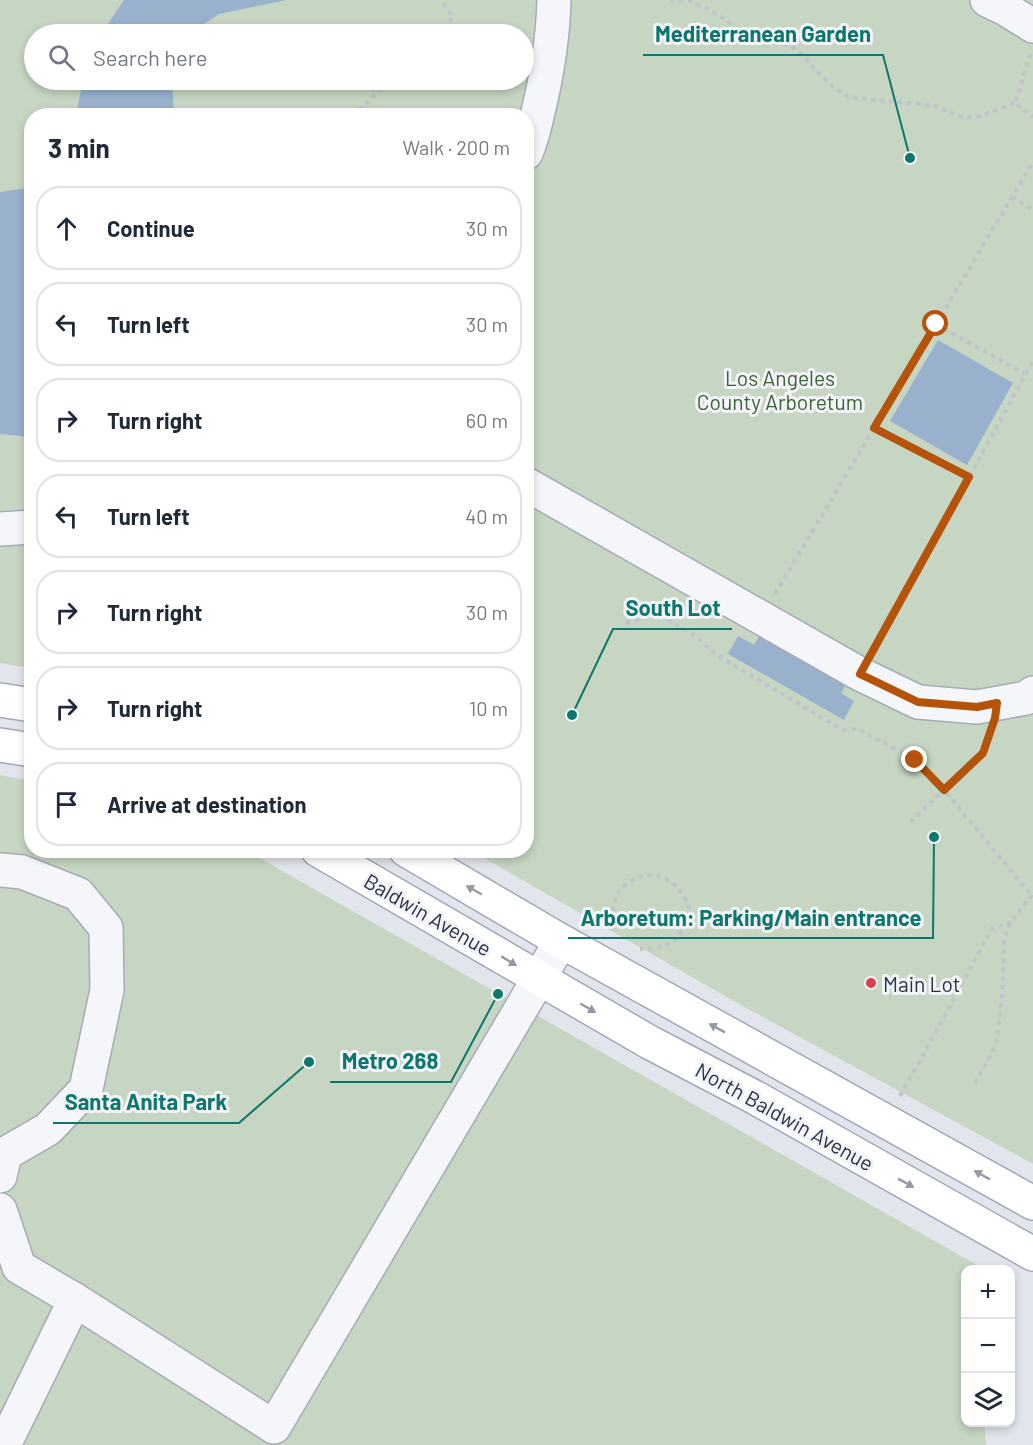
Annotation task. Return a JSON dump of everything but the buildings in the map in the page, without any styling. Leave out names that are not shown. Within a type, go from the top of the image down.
[{"type":"main road","points":[[0,700],[24,704]]},
{"type":"main road","points":[[0,745],[24,749]]},
{"type":"main road","name":"Baldwin Avenue","points":[[332,858],[538,978]]},
{"type":"main road","name":"Baldwin Avenue","points":[[420,858],[561,940]]},
{"type":"main road","name":"North Baldwin Avenue","points":[[561,940],[1033,1203]]},
{"type":"main road","name":"North Baldwin Avenue","points":[[538,978],[1033,1254]]},
{"type":"street","points":[[534,129],[545,83],[554,0]]},
{"type":"street","points":[[987,0],[1033,26]]},
{"type":"street","points":[[534,489],[860,674],[918,702],[977,707],[1026,698],[1033,693]]},
{"type":"street","points":[[0,529],[24,528]]},
{"type":"street","points":[[0,870],[22,872],[78,894],[106,928],[107,970],[107,990],[86,1089],[48,1129],[2,1161]]},
{"type":"street","points":[[0,1210],[19,1267],[75,1300],[274,1427],[561,940]]},
{"type":"street","points":[[4,1445],[75,1300]]},
{"type":"path","points":[[441,0],[453,16],[445,24]]},
{"type":"path","points":[[670,0],[689,1],[706,8],[758,43],[788,44],[802,54],[833,87],[851,98],[932,105],[964,118],[980,116],[1015,103],[1033,51]]},
{"type":"path","points":[[361,108],[380,90]]},
{"type":"path","points":[[1015,103],[1033,117]]},
{"type":"path","points":[[761,618],[1033,162]]},
{"type":"path","points":[[1012,197],[1033,210]]},
{"type":"path","points":[[936,324],[1026,374]]},
{"type":"path","points":[[860,674],[1033,361]]},
{"type":"path","points":[[874,428],[969,477]]},
{"type":"path","points":[[626,623],[657,613],[692,634],[717,655],[843,730],[858,729],[915,760],[944,790],[1033,895],[1007,929],[997,1037],[992,1053],[975,1083]]},
{"type":"path","points":[[910,822],[983,753],[995,718],[997,703]]},
{"type":"path","points":[[614,928],[613,915],[616,898],[631,880],[645,876],[665,878],[671,882],[679,890],[689,908],[684,929],[668,945],[640,949]]},
{"type":"path","points":[[898,1099],[992,928],[1011,923]]},
{"type":"green space","name":"Los Angeles County Arboretum","points":[[0,0],[1033,0],[1033,1164],[739,1004],[484,858],[534,858],[534,108],[24,108],[24,667],[0,663]]},
{"type":"green space","points":[[0,775],[24,780],[24,858],[259,858],[977,1265],[961,1265],[961,1427],[984,1427],[986,1445],[0,1445]]},
{"type":"water","points":[[124,0],[286,0],[219,14],[204,24],[108,24]]},
{"type":"water","points":[[81,90],[173,90],[174,108],[77,108]]},
{"type":"water","points":[[24,188],[24,436],[0,434],[0,192]]},
{"type":"water","points":[[938,340],[1013,383],[967,465],[890,421]]},
{"type":"water","points":[[764,628],[851,677],[841,693],[854,701],[844,720],[728,654],[738,636],[754,645]]},
{"type":"place","name":"Mediterranean Garden","points":[[910,158]]},
{"type":"place","name":"South Lot","points":[[572,715]]},
{"type":"place","name":"Arboretum: Parking/Main entrance","points":[[934,837]]},
{"type":"place","name":"Main Lot","points":[[871,983]]},
{"type":"place","name":"Metro 268","points":[[498,994]]},
{"type":"place","name":"Santa Anita Park","points":[[309,1062]]},
{"type":"route","points":[[915,760],[944,790],[983,753],[995,718],[997,703],[977,707],[918,702],[860,674],[969,477],[874,428],[936,324]]}]
